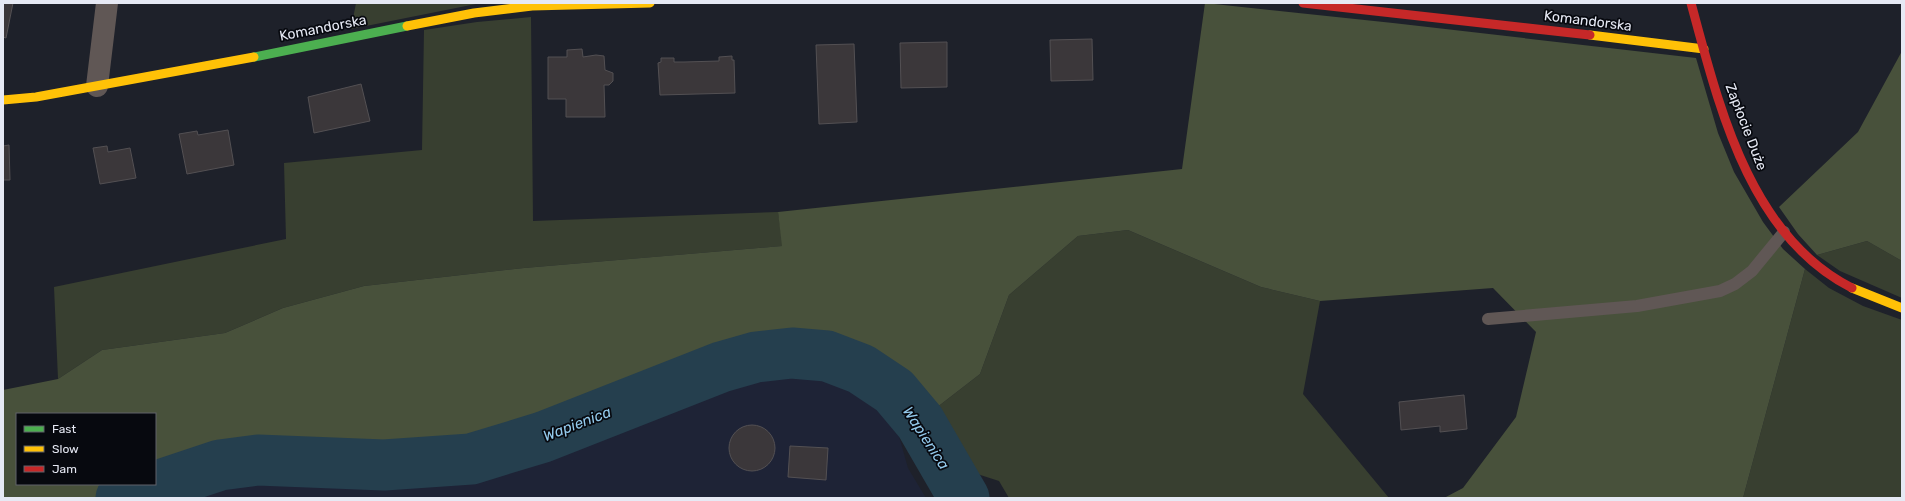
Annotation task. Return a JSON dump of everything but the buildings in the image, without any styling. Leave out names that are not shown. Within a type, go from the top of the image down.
[{"type":"street","points":[[98,86],[107,3]]},
{"type":"street","name":"Komandorska","points":[[3,100],[36,97],[181,71],[474,13],[532,6],[650,3]]},
{"type":"street","name":"Komandorska","points":[[1303,3],[1394,12],[1704,49]]},
{"type":"street","name":"Zapłocie Duże","points":[[1691,3],[1729,129],[1744,166],[1784,232],[1811,261],[1834,279],[1870,296],[1902,308]]},
{"type":"lane","points":[[1488,319],[1637,306],[1720,291],[1735,284],[1752,271],[1784,232]]},
{"type":"shaded area","points":[[791,363],[842,371],[864,383],[882,397],[902,416],[899,424],[899,436],[908,468],[926,498],[151,498],[225,472],[259,468],[398,474],[476,465],[542,446],[639,409],[719,375],[753,366]]},
{"type":"green space","points":[[356,3],[481,3],[351,29]]},
{"type":"green space","points":[[1205,3],[1696,58],[1718,133],[1734,172],[1763,222],[1783,249],[1805,269],[1743,498],[1444,498],[1463,488],[1516,417],[1536,332],[1493,288],[1320,301],[1261,287],[1128,230],[1078,236],[1009,295],[980,374],[927,415],[903,385],[870,359],[832,345],[796,340],[745,348],[626,393],[541,429],[470,450],[384,458],[254,452],[218,458],[156,479],[156,413],[16,413],[16,485],[138,485],[99,498],[3,498],[3,390],[58,379],[102,350],[225,333],[283,308],[364,286],[524,268],[782,246],[778,212],[1182,169]]},
{"type":"green space","points":[[531,17],[533,221],[778,212],[783,246],[524,268],[364,286],[283,308],[225,333],[102,350],[58,379],[54,287],[286,239],[284,163],[422,150],[424,30],[477,22]]},
{"type":"green space","points":[[1902,51],[1902,261],[1867,241],[1817,255],[1798,234],[1779,207],[1858,132]]},
{"type":"green space","points":[[1128,230],[1261,287],[1320,301],[1303,394],[1389,498],[1009,498],[999,481],[968,471],[927,415],[980,374],[1009,295],[1078,236]]},
{"type":"green space","points":[[1867,241],[1902,261],[1902,298],[1840,271],[1817,255]]},
{"type":"green space","points":[[1805,269],[1829,288],[1863,306],[1902,320],[1902,498],[1743,498]]},
{"type":"waterway","name":"Wapienica","points":[[121,498],[220,465],[258,460],[384,465],[471,459],[543,437],[721,367],[756,357],[792,353],[827,356],[861,369],[894,391],[920,422],[964,498]]},
{"type":"traffic: fast","points":[[254,57],[407,26]]},
{"type":"traffic: slow","points":[[407,26],[474,13],[532,6],[650,3]]},
{"type":"traffic: slow","points":[[1590,35],[1704,49]]},
{"type":"traffic: slow","points":[[3,100],[36,97],[254,57]]},
{"type":"traffic: slow","points":[[1852,288],[1902,308]]},
{"type":"traffic: jam","points":[[1303,3],[1590,35]]},
{"type":"traffic: jam","points":[[1691,3],[1713,84],[1727,125],[1743,165],[1763,202],[1787,236],[1817,265],[1852,288]]}]
